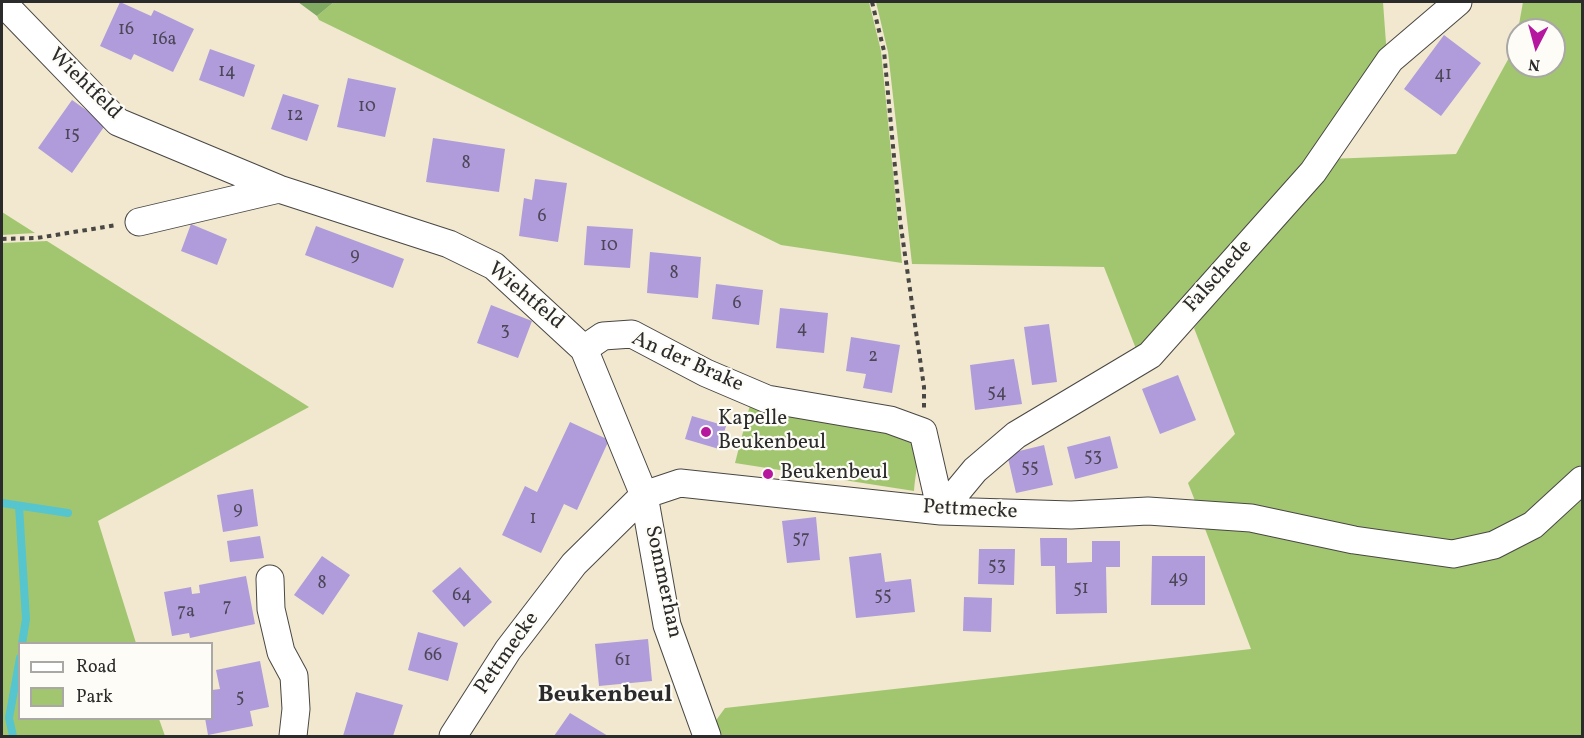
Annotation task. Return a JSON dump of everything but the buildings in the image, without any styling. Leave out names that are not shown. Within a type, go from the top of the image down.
[{"type":"street","name":"Wiehtfeld","points":[[2,2],[118,122],[279,189],[448,244],[494,266],[584,349],[644,495]]},
{"type":"street","name":"Falschede","points":[[941,511],[975,470],[1016,435],[1150,355],[1313,172],[1390,60],[1458,2]]},
{"type":"street","points":[[139,222],[279,189]]},
{"type":"street","name":"An der Brake","points":[[584,349],[603,336],[632,334],[706,373],[767,399],[890,420],[923,432]]},
{"type":"street","points":[[923,432],[941,511]]},
{"type":"street","name":"Pettmecke","points":[[453,736],[508,650],[574,564],[644,495],[680,483],[941,511],[1071,515],[1148,511],[1251,518],[1354,540],[1453,554],[1494,545],[1533,525],[1582,480]]},
{"type":"street","name":"Sommerhan","points":[[644,495],[667,625],[708,736]]},
{"type":"street","points":[[270,579],[271,609],[281,652],[294,676],[296,709],[293,736]]},
{"type":"path","points":[[872,2],[884,51],[900,220],[924,387],[923,432]]},
{"type":"path","points":[[2,239],[37,238],[139,222]]},
{"type":"green space","points":[[298,2],[334,2],[317,16]]},
{"type":"green space","points":[[334,2],[869,2],[881,51],[902,263],[781,245],[319,20],[317,16]]},
{"type":"green space","points":[[876,2],[1383,2],[1387,57],[1308,169],[1138,354],[1104,267],[912,264],[888,52]]},
{"type":"green space","points":[[1523,2],[1582,2],[1582,464],[1529,513],[1495,533],[1456,542],[1197,506],[1188,483],[1235,434],[1194,328],[1329,159],[1456,154],[1506,63],[1506,78],[1566,78],[1566,18],[1520,18]]},
{"type":"green space","points":[[2,212],[35,233],[2,235]]},
{"type":"green space","points":[[47,241],[309,407],[98,521],[136,642],[18,642],[18,720],[159,720],[165,736],[2,736],[2,243]]},
{"type":"green space","points":[[750,405],[902,433],[909,439],[916,452],[914,491],[735,463]]},
{"type":"green space","points":[[1582,490],[1582,736],[711,736],[709,730],[725,708],[1251,649],[1202,521],[1455,558]]},
{"type":"waterway","points":[[2,503],[68,513]]},
{"type":"waterway","points":[[19,506],[26,619],[22,642]]},
{"type":"waterway","points":[[13,736],[9,718],[18,669]]},
{"type":"place","name":"Kapelle Beukenbeul","points":[[706,432]]},
{"type":"place","name":"Beukenbeul","points":[[768,474]]},
{"type":"district","name":"Beukenbeul","points":[[605,697]]}]
